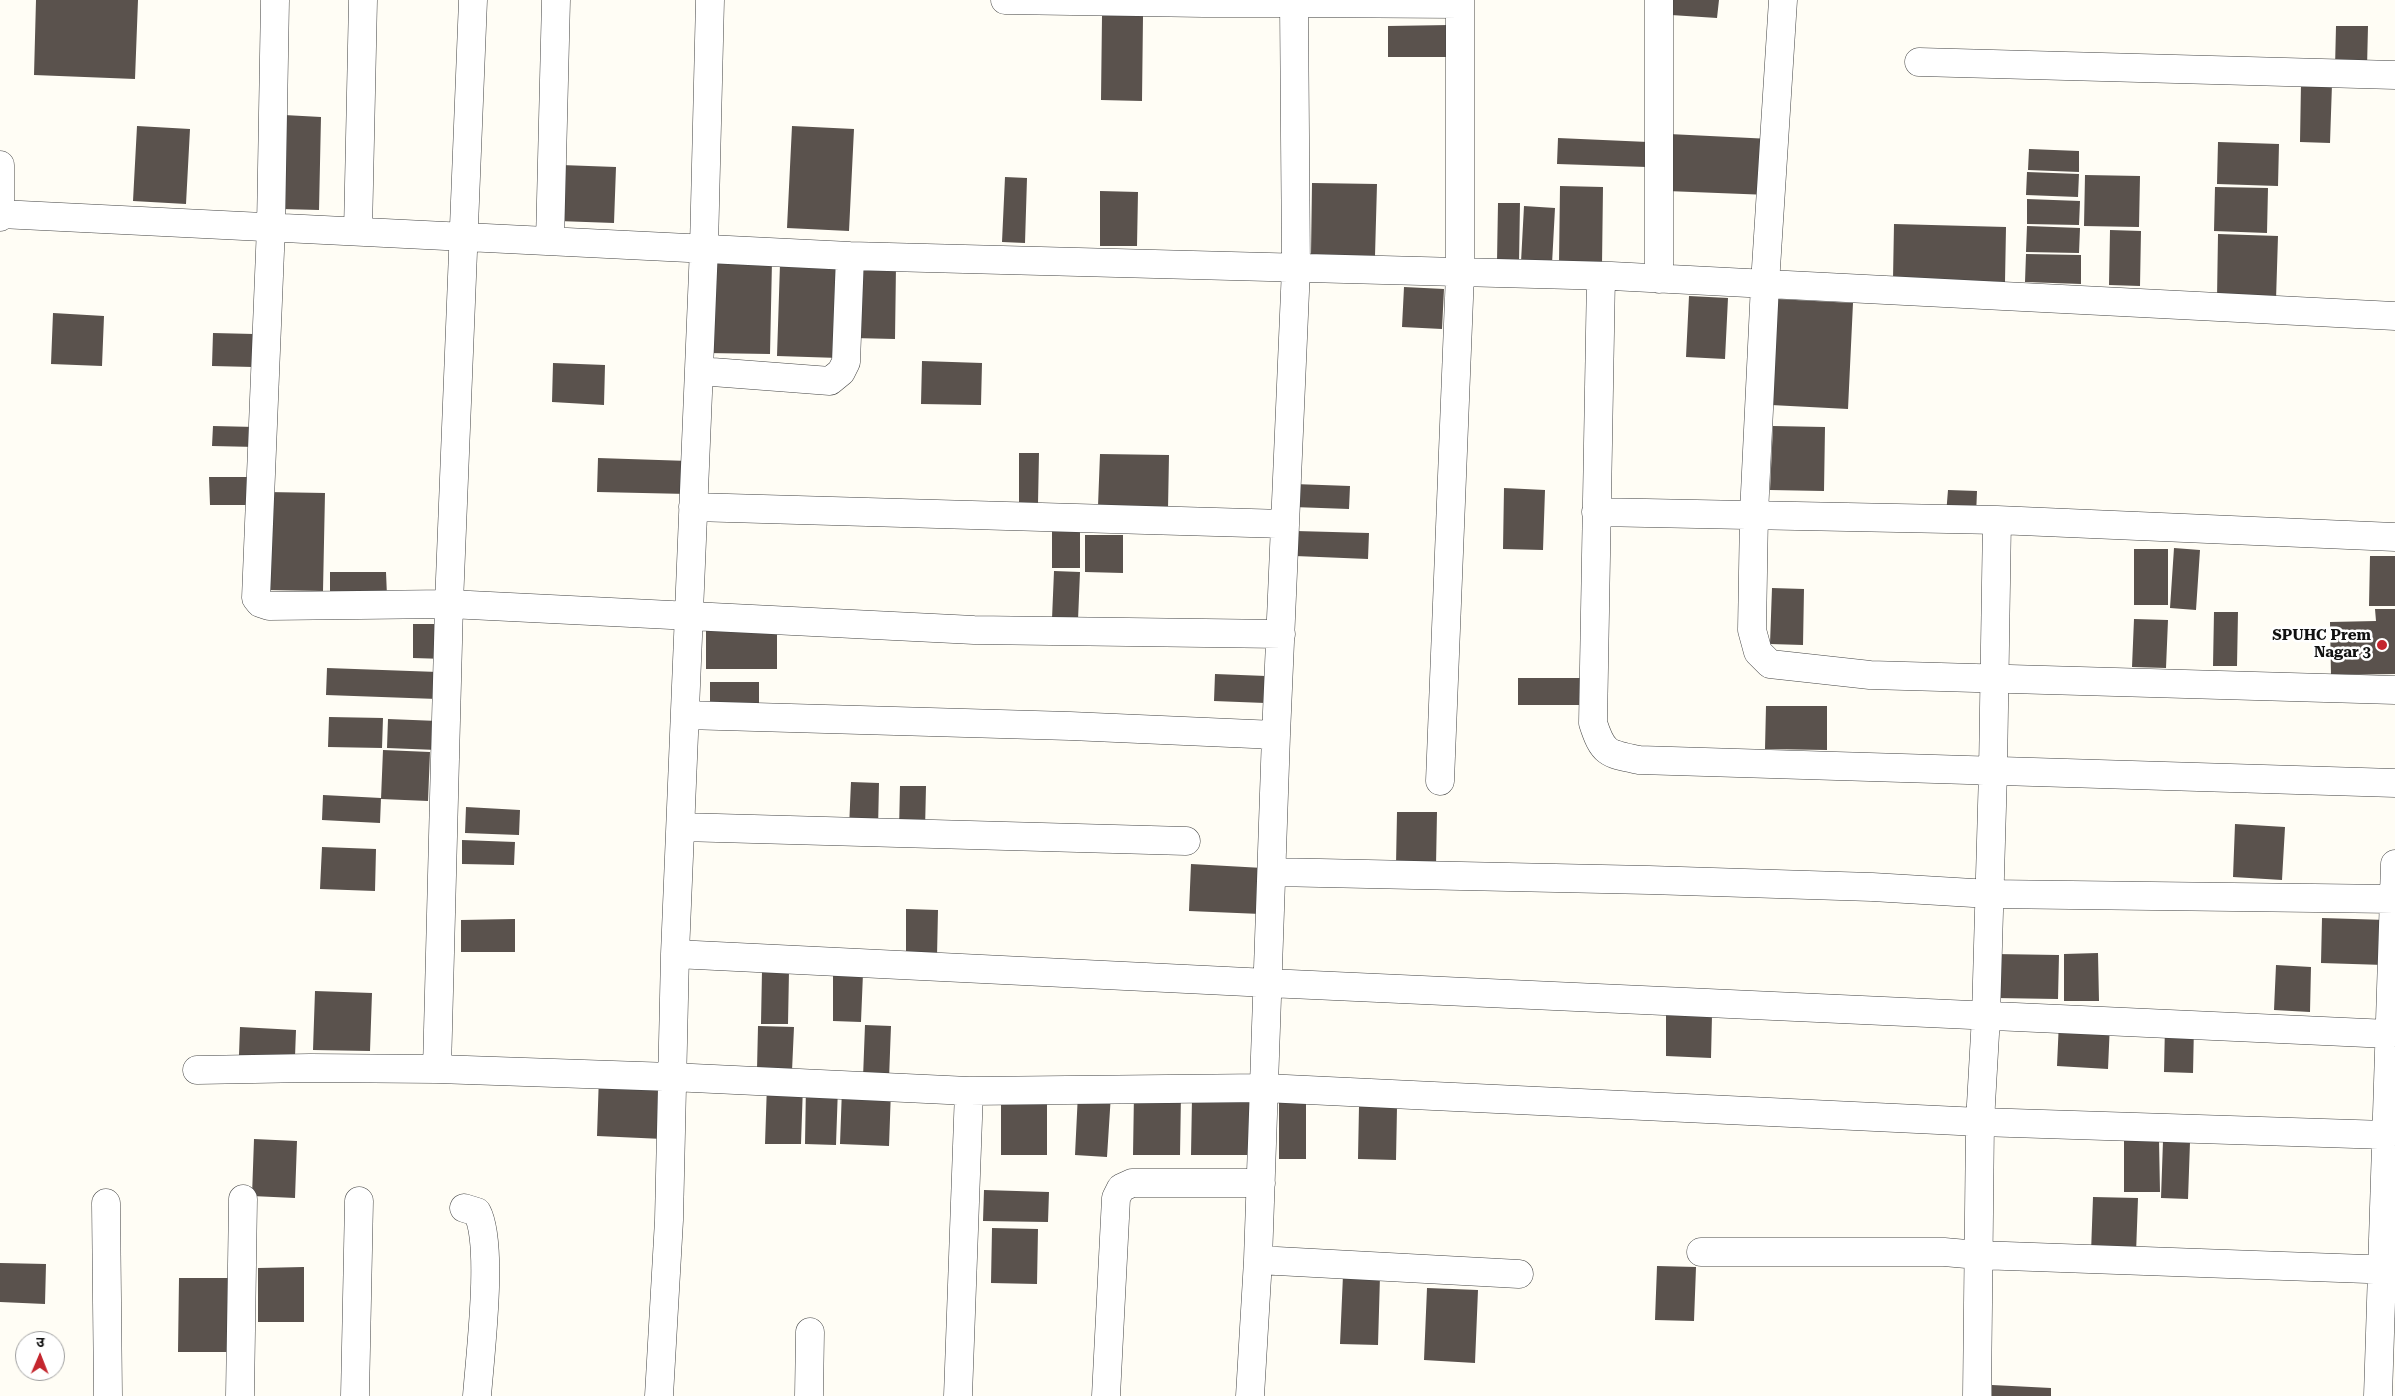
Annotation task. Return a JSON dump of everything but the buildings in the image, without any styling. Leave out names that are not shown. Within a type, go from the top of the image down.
[{"type":"street","points":[[275,0],[271,226],[256,598],[260,603],[269,606],[449,604],[974,630],[1281,634]]},
{"type":"street","points":[[358,231],[363,0]]},
{"type":"street","points":[[437,1069],[449,604],[473,0]]},
{"type":"street","points":[[550,241],[556,0]]},
{"type":"street","points":[[659,1396],[669,1220],[675,954],[704,247],[710,0]]},
{"type":"street","points":[[1005,0],[1294,4],[1460,2],[1460,273],[1440,781]]},
{"type":"street","points":[[1659,0],[1659,279]]},
{"type":"street","points":[[1783,0],[1765,284],[1754,514],[1752,630],[1758,652],[1770,664],[1870,675],[1994,677],[2395,690]]},
{"type":"street","points":[[1250,1396],[1258,1260],[1273,872],[1276,735],[1296,268],[1294,4]]},
{"type":"street","points":[[1919,62],[2395,74]]},
{"type":"street","points":[[0,165],[0,215],[271,226],[850,256],[1601,276],[2395,316]]},
{"type":"street","points":[[699,371],[830,381],[841,372],[846,362],[850,256]]},
{"type":"street","points":[[1601,276],[1593,723],[1599,743],[1612,755],[1638,760],[2395,783]]},
{"type":"street","points":[[694,507],[1285,524]]},
{"type":"street","points":[[1596,512],[1997,520],[2395,538]]},
{"type":"street","points":[[1977,1396],[1980,1122],[1986,1016],[1994,771],[1997,520]]},
{"type":"street","points":[[685,715],[1070,726],[1276,735]]},
{"type":"street","points":[[681,827],[1186,841]]},
{"type":"street","points":[[2378,1396],[2388,1270],[2386,1135],[2395,864]]},
{"type":"street","points":[[1273,872],[1872,887],[1990,894],[2394,900]]},
{"type":"street","points":[[675,954],[2389,1034]]},
{"type":"street","points":[[197,1070],[310,1068],[437,1069],[671,1077],[969,1091],[1265,1088],[1980,1122],[2386,1135]]},
{"type":"street","points":[[958,1396],[969,1091]]},
{"type":"street","points":[[1106,1396],[1116,1198],[1121,1188],[1132,1183],[1261,1183]]},
{"type":"street","points":[[240,1396],[242,1199]]},
{"type":"street","points":[[355,1396],[359,1201]]},
{"type":"street","points":[[106,1203],[108,1396]]},
{"type":"street","points":[[464,1208],[477,1212],[484,1234],[485,1268],[477,1396]]},
{"type":"street","points":[[1701,1252],[1944,1252],[1978,1255],[2388,1270]]},
{"type":"street","points":[[1258,1260],[1519,1274]]},
{"type":"street","points":[[809,1396],[810,1332]]},
{"type":"place","name":"SPUHC Prem Nagar 3","points":[[2382,645]]}]
